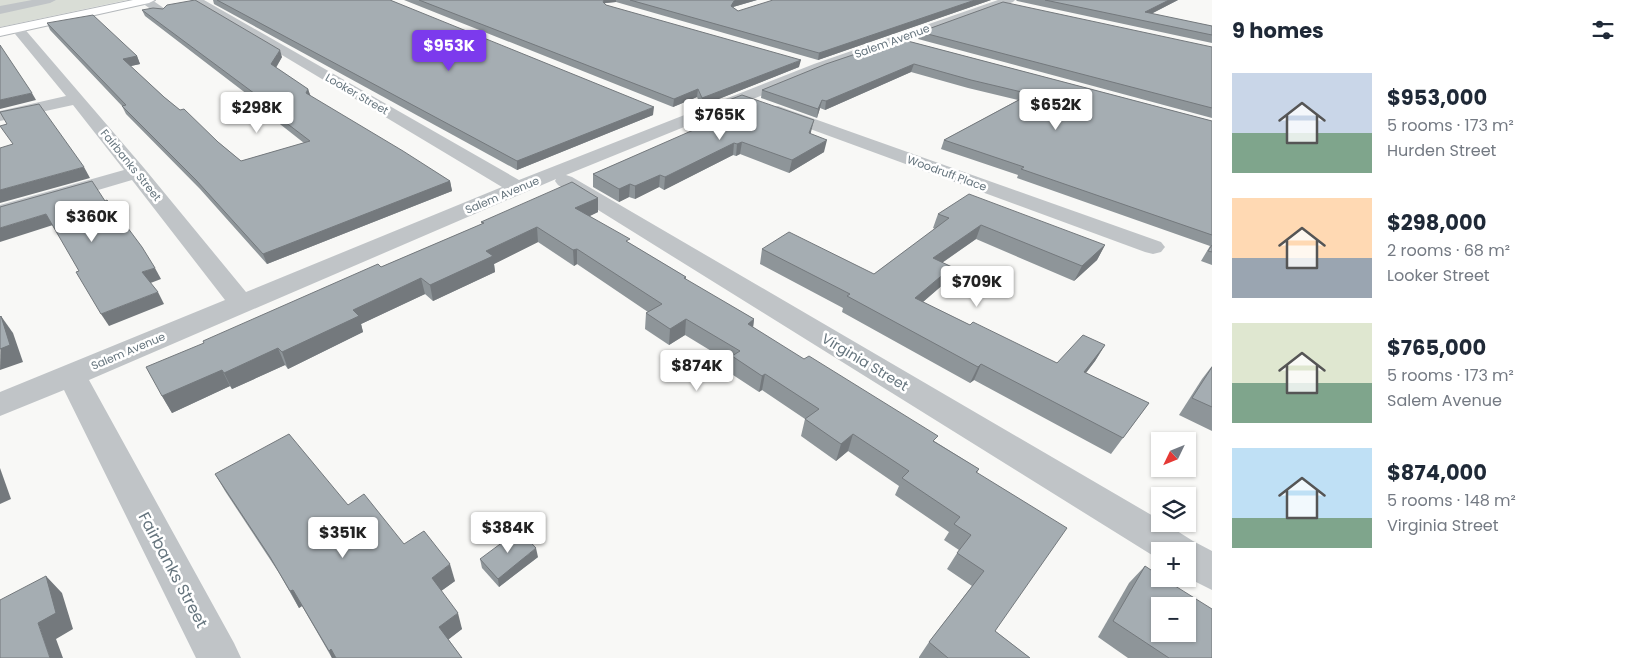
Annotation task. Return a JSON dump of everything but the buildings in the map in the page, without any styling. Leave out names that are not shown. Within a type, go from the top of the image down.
[{"type":"main road","points":[[9,30],[147,0]]},
{"type":"street","points":[[0,10],[50,0]]},
{"type":"street","points":[[147,0],[162,10]]},
{"type":"street","name":"Looker Street","points":[[196,0],[518,188]]},
{"type":"street","points":[[966,4],[984,8]]},
{"type":"street","name":"Salem Avenue","points":[[0,404],[553,174],[676,117],[741,98],[819,67],[984,8],[1009,4]]},
{"type":"street","name":"Fairbanks Street","points":[[9,30],[77,99],[242,304]]},
{"type":"street","points":[[897,39],[919,45]]},
{"type":"street","points":[[802,62],[819,67]]},
{"type":"street","name":"Woodruff Place","points":[[741,98],[1153,247]]},
{"type":"street","points":[[0,116],[77,99]]},
{"type":"street","points":[[0,212],[137,172]]},
{"type":"street","name":"Virginia Street","points":[[553,174],[1163,542]]},
{"type":"street","name":"Fairbanks Street","points":[[71,375],[219,658]]},
{"type":"street","points":[[1196,562],[1212,572]]},
{"type":"shaded area","points":[[0,0],[127,0],[0,27]]}]
